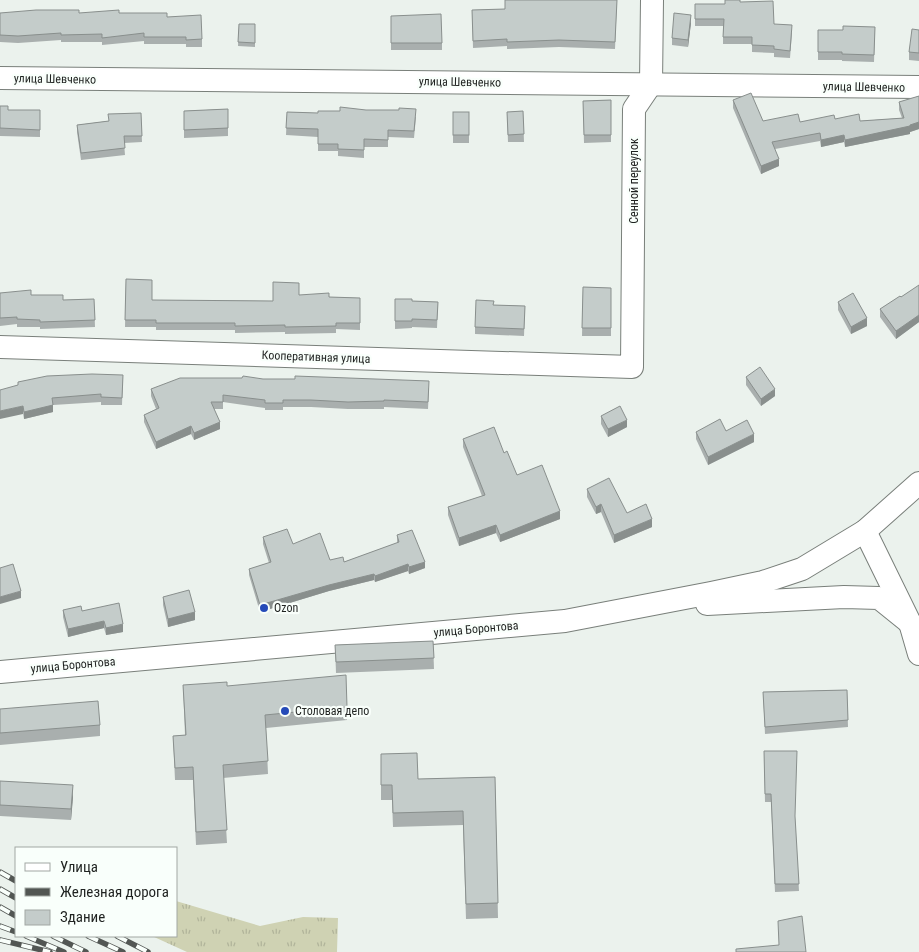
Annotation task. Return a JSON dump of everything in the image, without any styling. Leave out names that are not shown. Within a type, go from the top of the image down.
[{"type":"street","points":[[651,84],[652,0]]},
{"type":"street","name":"улица Шевченко","points":[[0,78],[919,87]]},
{"type":"street","name":"Сенной переулок","points":[[632,368],[634,109],[651,84]]},
{"type":"street","name":"Кооперативная улица","points":[[0,347],[632,368]]},
{"type":"street","name":"улица Боронтова","points":[[0,672],[564,621],[745,586],[802,569],[865,531],[919,483]]},
{"type":"street","points":[[865,531],[910,623],[919,654]]},
{"type":"street","points":[[633,607],[750,603],[844,597],[878,598],[910,623]]},
{"type":"green space","points":[[178,902],[260,926],[303,917],[338,918],[337,952],[187,952],[154,937],[178,937]]},
{"type":"building","points":[[505,0],[617,0],[615,42],[559,40],[507,42],[507,39],[473,41],[472,10],[505,9]]},
{"type":"building","points":[[725,0],[740,0],[740,2],[773,1],[774,24],[792,25],[790,51],[774,49],[774,46],[752,45],[752,37],[723,37],[724,19],[695,19],[695,4],[725,4]]},
{"type":"building","points":[[36,10],[79,10],[79,13],[119,10],[119,13],[167,13],[167,17],[201,15],[202,39],[186,40],[186,37],[144,37],[144,33],[102,38],[102,34],[0,35],[0,13]]},
{"type":"building","points":[[674,13],[691,15],[688,40],[672,38]]},
{"type":"building","points":[[441,14],[442,43],[391,43],[391,16]]},
{"type":"building","points":[[239,24],[255,24],[255,43],[238,42]]},
{"type":"building","points":[[843,26],[875,27],[874,55],[818,52],[818,30],[843,30]]},
{"type":"building","points":[[912,29],[919,30],[919,53],[909,52]]},
{"type":"building","points":[[751,93],[763,121],[798,114],[800,122],[834,115],[835,119],[859,114],[860,121],[904,118],[899,102],[919,96],[919,122],[910,126],[845,140],[844,135],[821,140],[820,133],[772,142],[779,159],[761,166],[733,100]]},
{"type":"building","points":[[611,100],[611,135],[584,135],[583,101]]},
{"type":"building","points":[[0,106],[8,106],[8,110],[40,110],[40,130],[0,128]]},
{"type":"building","points":[[340,107],[366,110],[416,109],[414,131],[388,130],[388,140],[364,139],[364,150],[338,149],[338,144],[318,144],[318,129],[286,128],[287,112],[318,113],[318,111],[340,111]]},
{"type":"building","points":[[228,109],[228,128],[184,130],[184,111]]},
{"type":"building","points":[[523,111],[524,134],[508,135],[507,112]]},
{"type":"building","points":[[453,112],[469,112],[469,135],[453,135]]},
{"type":"building","points":[[141,113],[142,136],[124,136],[125,148],[81,153],[77,125],[109,121],[108,114]]},
{"type":"building","points":[[126,279],[152,280],[152,300],[273,301],[273,282],[299,283],[299,295],[329,293],[329,297],[360,298],[360,323],[336,323],[336,326],[285,327],[285,325],[235,326],[235,323],[156,323],[156,320],[125,320]]},
{"type":"building","points":[[919,285],[919,315],[896,331],[880,309]]},
{"type":"building","points":[[583,287],[611,288],[611,328],[582,328]]},
{"type":"building","points":[[31,290],[31,295],[63,295],[63,300],[94,299],[95,320],[40,322],[40,320],[17,319],[17,317],[0,318],[0,293]]},
{"type":"building","points":[[853,293],[867,318],[851,327],[838,302]]},
{"type":"building","points":[[395,299],[438,302],[437,320],[412,319],[412,321],[395,321]]},
{"type":"building","points":[[476,300],[494,301],[493,305],[525,306],[524,329],[475,327]]},
{"type":"building","points":[[760,367],[775,389],[761,399],[746,377]]},
{"type":"building","points":[[123,375],[122,398],[101,397],[101,394],[52,398],[53,405],[24,412],[23,406],[0,411],[0,390],[18,385],[18,382],[47,376]]},
{"type":"building","points":[[243,376],[263,379],[295,379],[295,376],[429,381],[428,402],[283,400],[283,403],[265,403],[265,400],[223,395],[223,402],[211,402],[220,422],[194,433],[191,426],[156,442],[144,415],[159,408],[151,389],[180,378],[242,378]]},
{"type":"building","points":[[620,406],[627,420],[608,429],[601,416]]},
{"type":"building","points":[[720,419],[726,431],[747,420],[754,434],[708,457],[696,432]]},
{"type":"building","points":[[494,427],[504,453],[507,451],[517,475],[542,465],[560,511],[500,535],[496,525],[459,538],[448,507],[485,495],[463,439]]},
{"type":"building","points":[[609,478],[627,513],[646,504],[652,519],[614,535],[601,504],[596,507],[587,489]]},
{"type":"building","points":[[287,529],[293,544],[320,533],[330,560],[343,557],[344,562],[399,542],[397,535],[412,530],[425,562],[409,567],[408,564],[375,576],[374,574],[329,585],[260,605],[249,569],[271,562],[263,537]]},
{"type":"building","points":[[13,564],[21,591],[0,597],[0,568]]},
{"type":"building","points":[[189,590],[195,612],[168,619],[163,597]]},
{"type":"building","points":[[119,603],[123,624],[106,628],[104,621],[68,629],[63,610],[81,606],[82,611]]},
{"type":"building","points":[[433,641],[434,658],[336,662],[335,645]]},
{"type":"building","points":[[346,675],[347,707],[265,715],[268,761],[223,765],[227,830],[196,832],[193,767],[175,768],[173,736],[186,735],[183,685],[227,682],[227,686]]},
{"type":"building","points":[[847,690],[848,720],[765,727],[763,692]]},
{"type":"building","points":[[98,701],[100,725],[0,733],[0,709]]},
{"type":"building","points":[[764,751],[797,751],[795,816],[799,884],[775,884],[771,794],[765,794]]},
{"type":"building","points":[[417,753],[418,779],[495,777],[498,903],[466,904],[463,811],[393,813],[392,785],[381,785],[381,754]]},
{"type":"building","points":[[0,781],[73,785],[71,809],[0,805]]},
{"type":"building","points":[[802,916],[806,952],[736,952],[736,949],[779,945],[778,921]]},
{"type":"railway","points":[[0,872],[15,880]]},
{"type":"railway","points":[[0,889],[15,897]]},
{"type":"railway","points":[[0,907],[15,915]]},
{"type":"railway","points":[[0,926],[15,932]]},
{"type":"railway","points":[[28,937],[64,952]]},
{"type":"railway","points":[[55,937],[86,952]]},
{"type":"railway","points":[[90,937],[123,952]]},
{"type":"railway","points":[[119,937],[148,952]]},
{"type":"railway","points":[[0,940],[50,952]]},
{"type":"place","name":"Ozon","points":[[264,608]]},
{"type":"place","name":"Столовая депо","points":[[285,711]]}]
